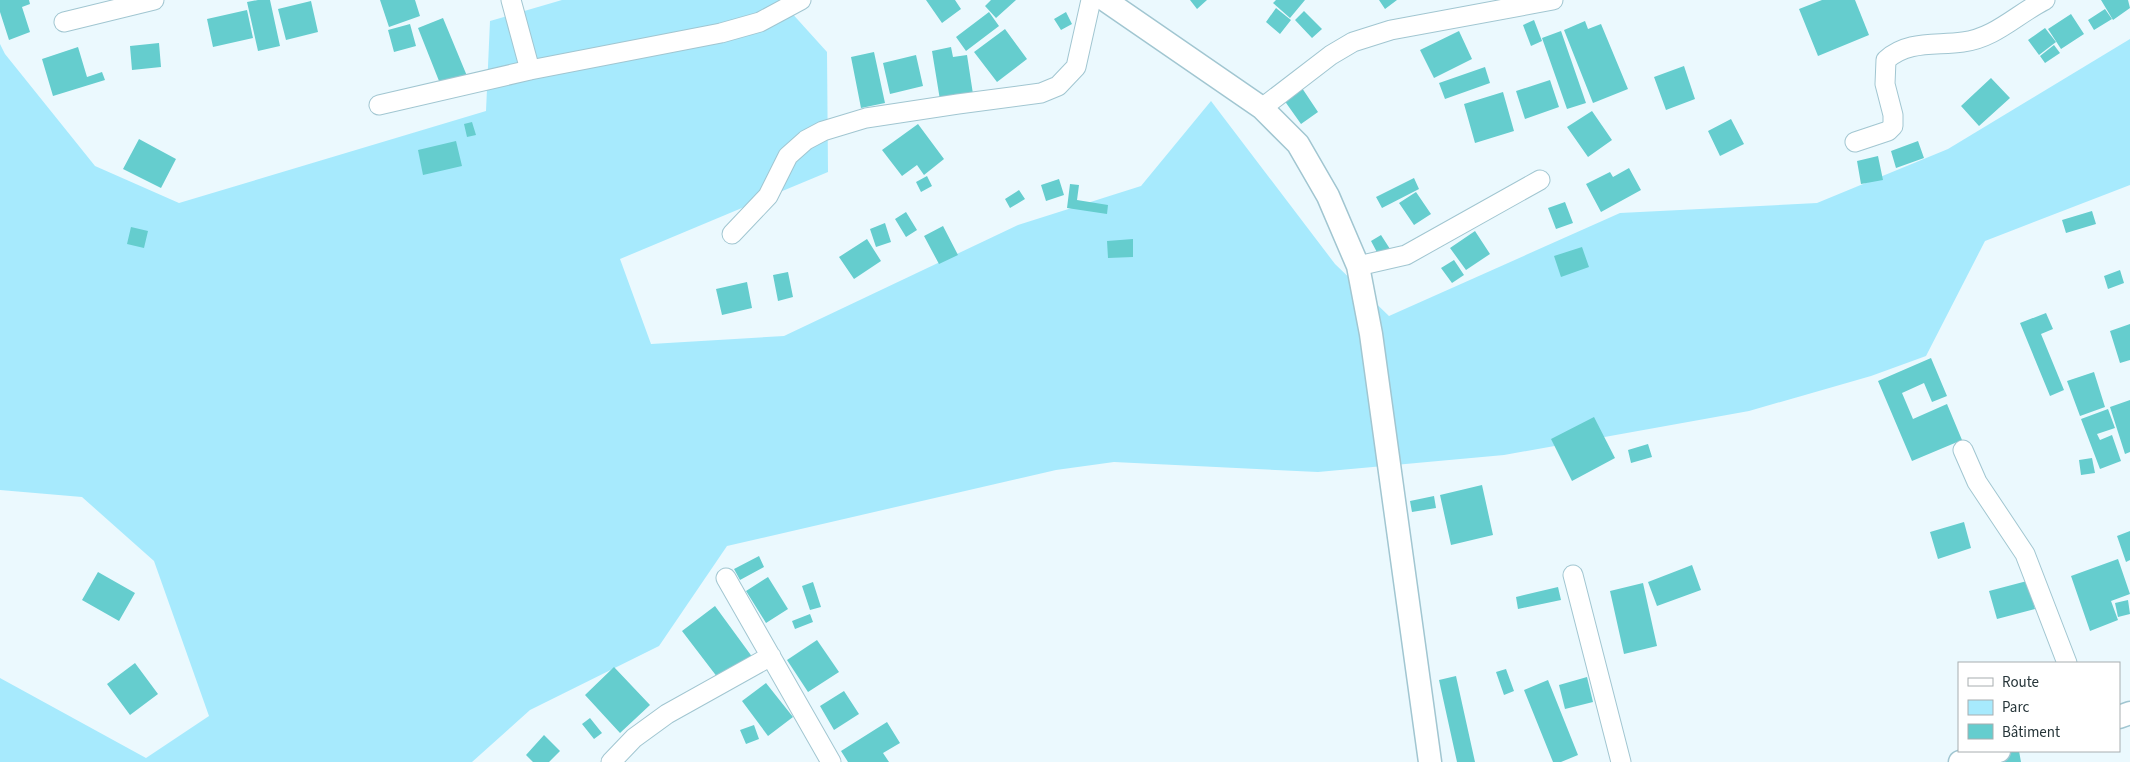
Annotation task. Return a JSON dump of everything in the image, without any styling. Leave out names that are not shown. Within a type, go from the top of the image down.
[{"type":"street","points":[[64,22],[154,0]]},
{"type":"street","points":[[511,0],[530,70]]},
{"type":"street","points":[[379,105],[530,70],[721,33],[760,22],[801,0]]},
{"type":"street","points":[[732,234],[768,196],[788,156],[806,140],[823,131],[866,118],[1041,93],[1058,86],[1076,67],[1091,0]]},
{"type":"street","points":[[1105,0],[1262,108],[1298,144],[1328,196],[1358,266],[1371,334],[1430,762]]},
{"type":"street","points":[[1262,108],[1331,55],[1353,42],[1392,30],[1553,0]]},
{"type":"street","points":[[1855,142],[1888,131],[1892,126],[1893,115],[1885,84],[1886,60],[1895,52],[1905,47],[1962,43],[1983,38],[2045,0]]},
{"type":"street","points":[[1358,266],[1406,255],[1540,180]]},
{"type":"street","points":[[1963,450],[1978,482],[2025,554],[2067,662]]},
{"type":"street","points":[[1573,574],[1621,762]]},
{"type":"street","points":[[726,578],[831,762]]},
{"type":"street","points":[[612,762],[634,738],[667,714],[771,656]]},
{"type":"street","points":[[1960,762],[1995,752]]},
{"type":"green space","points":[[562,0],[780,0],[827,52],[828,172],[620,259],[651,344],[784,336],[1018,225],[1141,186],[1211,101],[1335,264],[1389,316],[1620,213],[1817,203],[1948,149],[2130,39],[2130,185],[1985,241],[1926,356],[1871,376],[1749,411],[1504,455],[1318,472],[1114,462],[1056,470],[727,546],[659,646],[530,710],[472,762],[0,762],[0,678],[146,758],[209,716],[154,561],[82,497],[0,490],[0,44],[5,54],[95,166],[179,203],[486,111],[490,21]]},
{"type":"building","points":[[0,0],[29,0],[30,4],[22,7],[30,32],[9,40],[0,12]]},
{"type":"building","points":[[270,0],[280,46],[258,51],[247,2]]},
{"type":"building","points":[[380,0],[415,0],[420,16],[389,27]]},
{"type":"building","points":[[926,0],[955,0],[961,9],[942,23]]},
{"type":"building","points":[[991,0],[1016,0],[996,18],[985,6]]},
{"type":"building","points":[[1190,0],[1207,0],[1197,9]]},
{"type":"building","points":[[1276,0],[1305,0],[1290,18],[1273,3]]},
{"type":"building","points":[[1379,0],[1397,0],[1385,9]]},
{"type":"building","points":[[1822,0],[1855,0],[1869,35],[1818,56],[1799,9]]},
{"type":"building","points":[[2101,0],[2128,0],[2130,8],[2113,20]]},
{"type":"building","points":[[311,1],[318,32],[286,40],[278,9]]},
{"type":"building","points":[[1276,8],[1291,20],[1280,34],[1266,22]]},
{"type":"building","points":[[2105,9],[2112,19],[2094,30],[2088,20]]},
{"type":"building","points":[[247,10],[253,38],[213,47],[207,19]]},
{"type":"building","points":[[1304,11],[1322,29],[1312,38],[1295,20]]},
{"type":"building","points":[[989,12],[999,26],[966,51],[956,37]]},
{"type":"building","points":[[1066,12],[1072,24],[1061,30],[1054,19]]},
{"type":"building","points":[[2071,14],[2084,34],[2061,49],[2048,29]]},
{"type":"building","points":[[443,18],[467,76],[441,86],[418,28]]},
{"type":"building","points":[[1534,20],[1542,41],[1531,46],[1523,25]]},
{"type":"building","points":[[1585,21],[1588,29],[1601,24],[1628,89],[1593,103],[1564,30]]},
{"type":"building","points":[[410,24],[416,46],[394,52],[388,30]]},
{"type":"building","points":[[2045,28],[2056,42],[2039,55],[2028,40]]},
{"type":"building","points":[[1005,29],[1027,59],[997,82],[974,52]]},
{"type":"building","points":[[1459,31],[1472,59],[1434,78],[1420,50]]},
{"type":"building","points":[[1561,31],[1586,103],[1567,109],[1542,38]]},
{"type":"building","points":[[159,43],[161,67],[132,70],[130,46]]},
{"type":"building","points":[[2054,45],[2060,53],[2045,63],[2040,56]]},
{"type":"building","points":[[78,47],[87,77],[102,72],[105,80],[53,96],[42,59]]},
{"type":"building","points":[[951,47],[953,57],[967,55],[973,94],[940,100],[932,51]]},
{"type":"building","points":[[874,52],[885,103],[861,108],[851,57]]},
{"type":"building","points":[[916,55],[923,86],[890,94],[883,63]]},
{"type":"building","points":[[1684,66],[1695,99],[1666,110],[1654,77]]},
{"type":"building","points":[[1485,67],[1490,83],[1445,99],[1439,83]]},
{"type":"building","points":[[1991,78],[2010,98],[1979,126],[1961,106]]},
{"type":"building","points":[[1550,80],[1559,107],[1525,119],[1516,91]]},
{"type":"building","points":[[1302,88],[1318,112],[1301,124],[1284,100]]},
{"type":"building","points":[[1503,92],[1514,131],[1475,143],[1464,104]]},
{"type":"building","points":[[1592,111],[1612,140],[1588,157],[1567,127]]},
{"type":"building","points":[[1731,119],[1744,144],[1720,156],[1708,131]]},
{"type":"building","points":[[472,122],[476,135],[467,137],[464,124]]},
{"type":"building","points":[[918,124],[944,159],[924,175],[917,165],[902,176],[882,150]]},
{"type":"building","points":[[139,139],[176,159],[161,188],[123,169]]},
{"type":"building","points":[[456,141],[462,166],[423,175],[418,150]]},
{"type":"building","points":[[1918,141],[1924,158],[1896,168],[1891,151]]},
{"type":"building","points":[[1878,156],[1883,180],[1861,184],[1857,161]]},
{"type":"building","points":[[1629,168],[1641,190],[1601,212],[1586,184],[1610,172],[1613,177]]},
{"type":"building","points":[[927,176],[932,186],[921,192],[916,182]]},
{"type":"building","points":[[1414,178],[1419,189],[1382,208],[1376,197]]},
{"type":"building","points":[[1059,179],[1064,195],[1046,201],[1041,185]]},
{"type":"building","points":[[1070,184],[1079,185],[1077,200],[1108,205],[1107,214],[1067,208]]},
{"type":"building","points":[[1019,190],[1025,199],[1010,208],[1005,199]]},
{"type":"building","points":[[1416,192],[1431,214],[1414,225],[1399,203]]},
{"type":"building","points":[[1565,202],[1573,223],[1556,229],[1548,208]]},
{"type":"building","points":[[2092,211],[2096,224],[2066,233],[2062,220]]},
{"type":"building","points":[[906,212],[917,230],[906,237],[895,219]]},
{"type":"building","points":[[885,223],[891,242],[876,247],[870,229]]},
{"type":"building","points":[[943,226],[958,255],[939,264],[924,236]]},
{"type":"building","points":[[131,227],[148,231],[144,248],[127,244]]},
{"type":"building","points":[[1475,231],[1490,254],[1466,270],[1450,248]]},
{"type":"building","points":[[1381,235],[1390,249],[1379,256],[1371,241]]},
{"type":"building","points":[[867,239],[881,261],[854,279],[839,257]]},
{"type":"building","points":[[1133,239],[1133,257],[1108,258],[1107,241]]},
{"type":"building","points":[[1582,247],[1589,267],[1561,277],[1554,256]]},
{"type":"building","points":[[1454,260],[1464,275],[1452,283],[1441,268]]},
{"type":"building","points":[[2120,270],[2124,283],[2108,289],[2104,276]]},
{"type":"building","points":[[788,272],[793,297],[778,301],[773,275]]},
{"type":"building","points":[[747,282],[752,308],[722,315],[716,289]]},
{"type":"building","points":[[2046,313],[2053,329],[2041,334],[2064,390],[2050,396],[2020,323]]},
{"type":"building","points":[[2130,324],[2130,360],[2120,363],[2110,331]]},
{"type":"building","points":[[1931,358],[1947,396],[1932,402],[1924,383],[1902,393],[1913,419],[1947,404],[1962,440],[1912,461],[1878,381]]},
{"type":"building","points":[[2094,372],[2105,407],[2080,416],[2067,381]]},
{"type":"building","points":[[2130,400],[2130,452],[2125,454],[2110,407]]},
{"type":"building","points":[[2108,409],[2115,428],[2097,434],[2100,440],[2112,435],[2121,461],[2100,469],[2081,419]]},
{"type":"building","points":[[1594,417],[1615,458],[1572,481],[1551,439]]},
{"type":"building","points":[[1648,444],[1652,457],[1631,463],[1628,450]]},
{"type":"building","points":[[2092,458],[2095,473],[2081,475],[2079,460]]},
{"type":"building","points":[[1482,485],[1493,535],[1451,545],[1440,495]]},
{"type":"building","points":[[1434,496],[1436,508],[1412,512],[1410,501]]},
{"type":"building","points":[[1964,522],[1971,548],[1938,559],[1930,532]]},
{"type":"building","points":[[2130,531],[2130,560],[2126,562],[2117,536]]},
{"type":"building","points":[[759,556],[764,567],[740,580],[734,569]]},
{"type":"building","points":[[2118,559],[2130,594],[2111,601],[2118,620],[2090,631],[2071,576]]},
{"type":"building","points":[[1692,565],[1701,590],[1657,606],[1648,582]]},
{"type":"building","points":[[98,572],[135,593],[119,621],[82,600]]},
{"type":"building","points":[[768,577],[788,609],[766,623],[746,591]]},
{"type":"building","points":[[2027,581],[2035,609],[1997,619],[1989,591]]},
{"type":"building","points":[[813,582],[821,607],[810,610],[802,586]]},
{"type":"building","points":[[1643,583],[1657,646],[1624,654],[1610,591]]},
{"type":"building","points":[[1558,587],[1561,600],[1518,609],[1516,597]]},
{"type":"building","points":[[2128,600],[2130,614],[2118,617],[2115,603]]},
{"type":"building","points":[[715,606],[753,658],[721,682],[682,631]]},
{"type":"building","points":[[810,614],[813,622],[795,629],[792,621]]},
{"type":"building","points":[[817,640],[839,672],[808,692],[787,660]]},
{"type":"building","points":[[135,663],[158,694],[130,715],[107,684]]},
{"type":"building","points":[[614,667],[650,705],[620,733],[585,695]]},
{"type":"building","points":[[1506,669],[1514,691],[1504,695],[1496,672]]},
{"type":"building","points":[[1456,676],[1475,762],[1457,762],[1439,680]]},
{"type":"building","points":[[1587,677],[1593,702],[1565,709],[1559,685]]},
{"type":"building","points":[[1548,680],[1578,755],[1561,762],[1553,762],[1524,690]]},
{"type":"building","points":[[766,683],[793,717],[768,736],[742,701]]},
{"type":"building","points":[[844,691],[859,714],[834,730],[820,706]]},
{"type":"building","points":[[590,718],[602,733],[594,739],[582,724]]},
{"type":"building","points":[[887,722],[900,743],[883,753],[889,762],[848,762],[841,751]]},
{"type":"building","points":[[754,725],[759,739],[746,744],[740,730]]},
{"type":"building","points":[[544,735],[560,751],[549,762],[533,762],[526,755]]},
{"type":"building","points":[[2019,752],[2021,762],[1991,762],[1989,755]]}]
